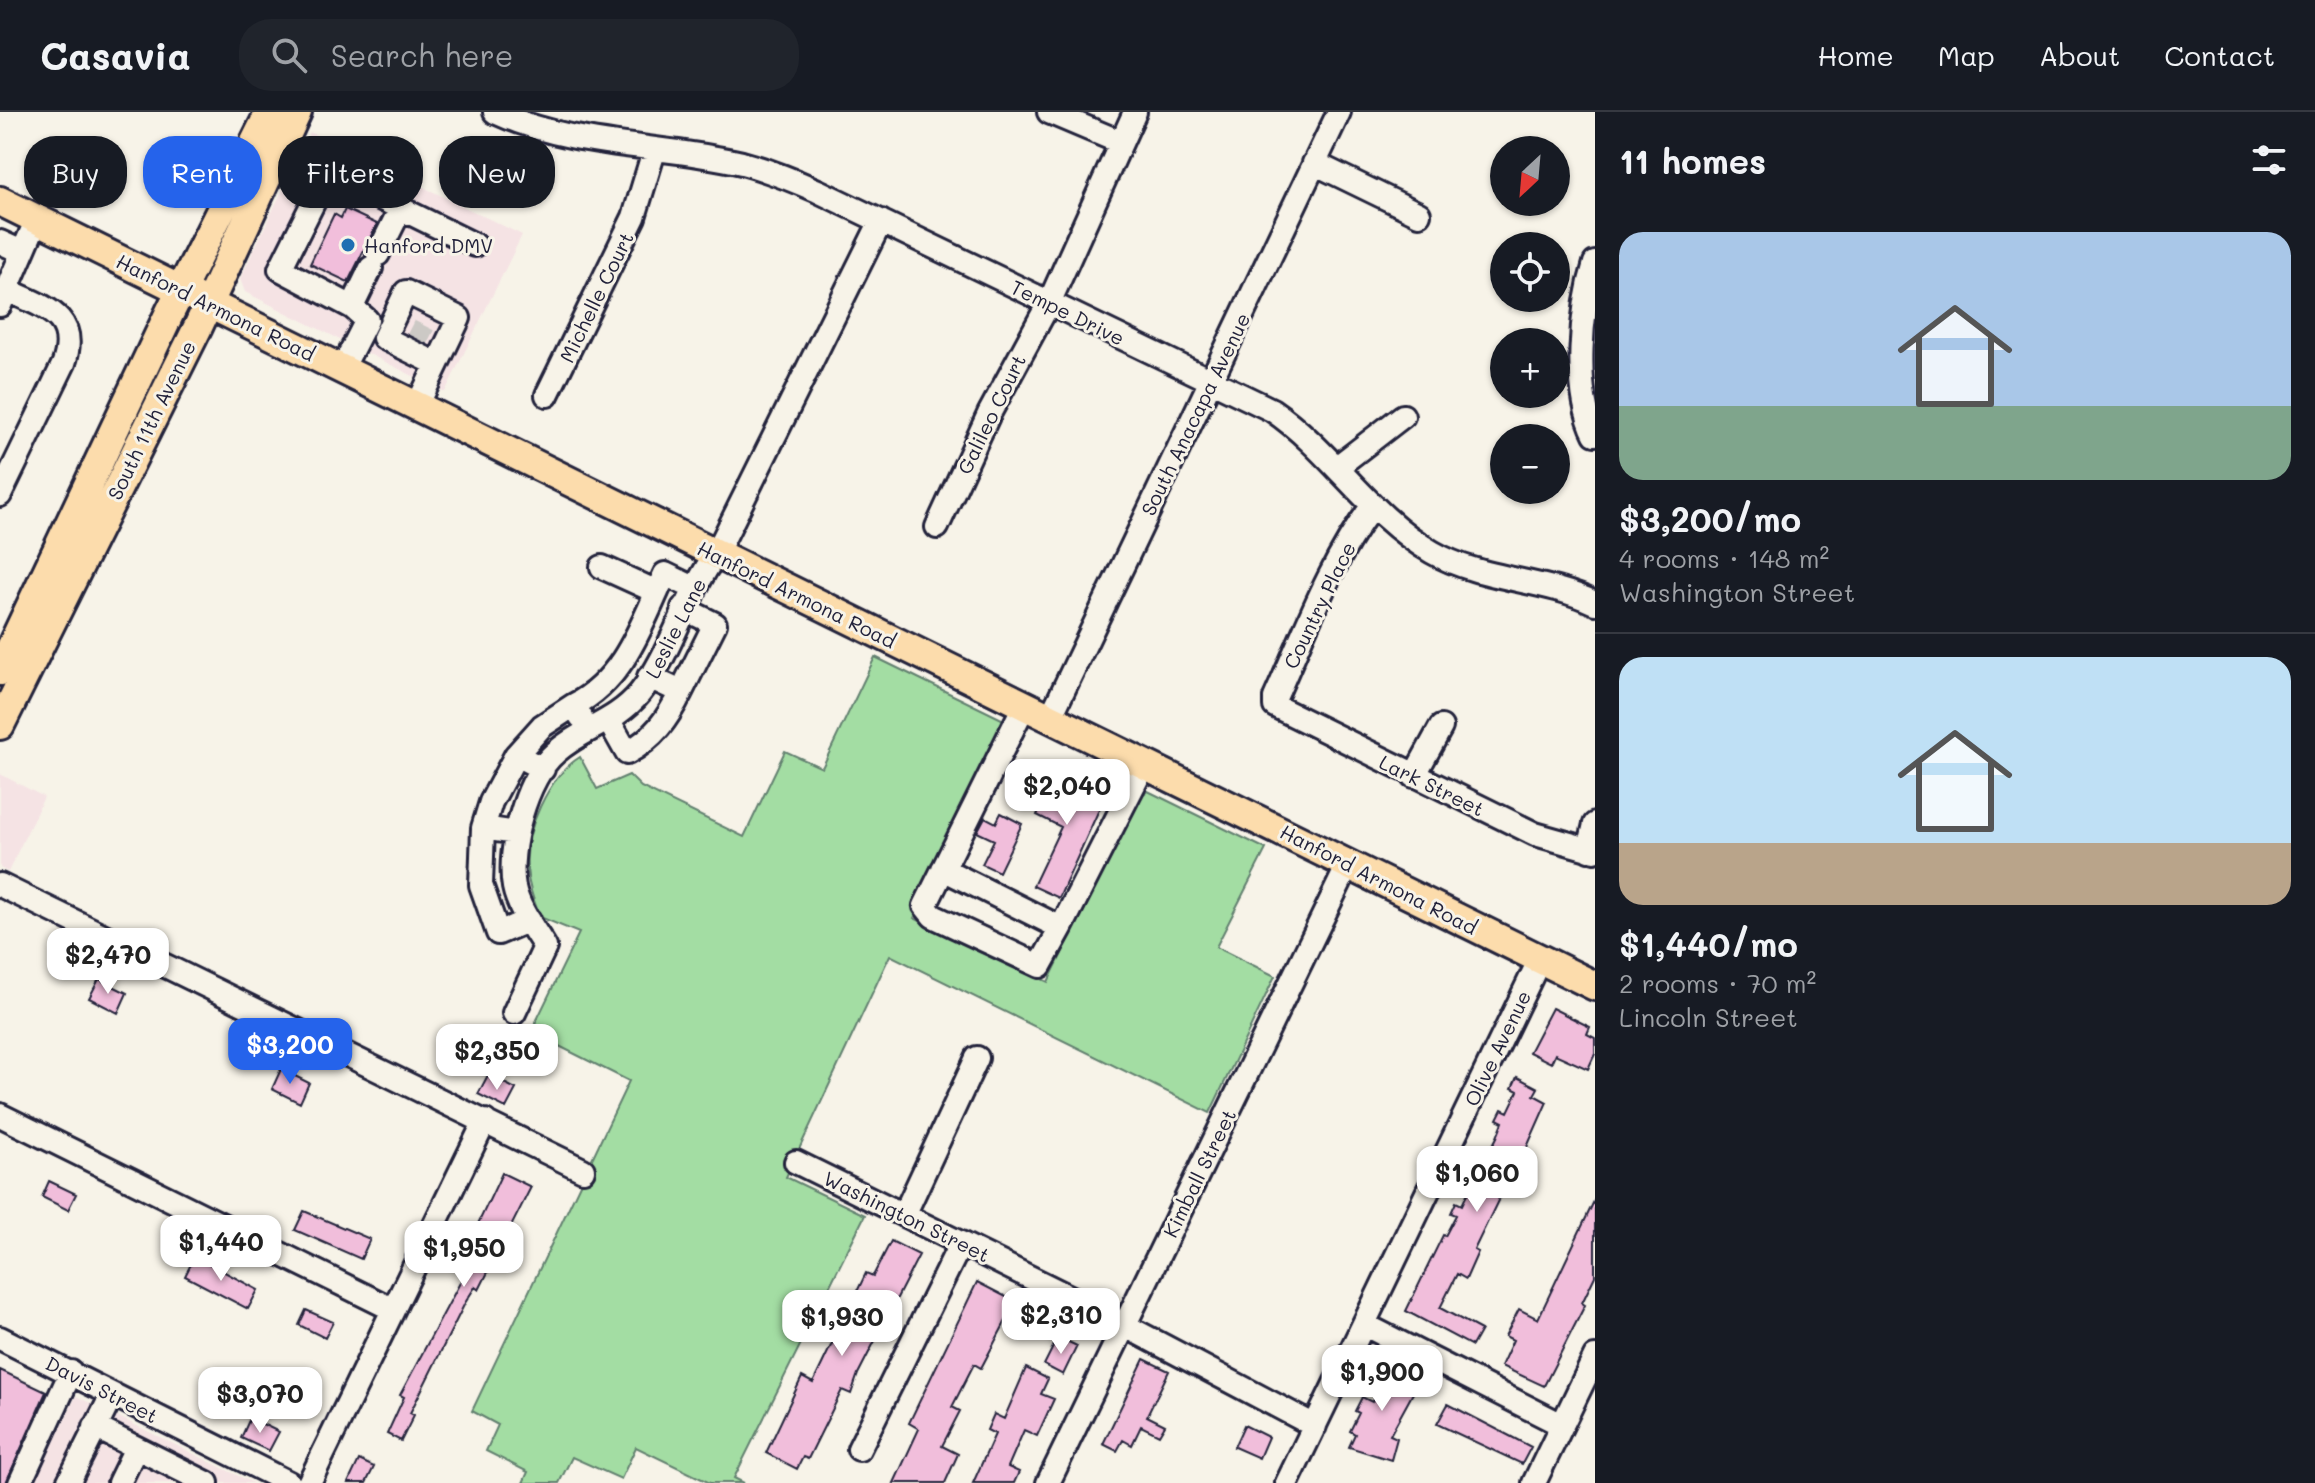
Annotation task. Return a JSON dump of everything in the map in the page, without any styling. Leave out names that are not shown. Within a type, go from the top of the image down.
[{"type":"main road","name":"South 11th Avenue","points":[[0,671],[181,290],[270,112]]},
{"type":"main road","name":"South 11th Avenue","points":[[286,136],[297,112]]},
{"type":"main road","name":"South 11th Avenue","points":[[0,725],[208,304],[278,153]]},
{"type":"main road","name":"Hanford Armona Road","points":[[0,201],[1595,986]]},
{"type":"street","name":"Tempe Drive","points":[[495,112],[530,127],[565,136],[724,160],[769,171],[881,221],[1212,380],[1287,420],[1337,467],[1371,508],[1448,560],[1484,572],[1550,585],[1595,603]]},
{"type":"street","points":[[1049,112],[1120,142]]},
{"type":"street","name":"Galileo Court","points":[[937,527],[1002,387],[1049,303],[1135,112]]},
{"type":"street","name":"South Anacapa Avenue","points":[[1061,928],[1040,966],[933,916],[925,906],[943,869],[1038,710],[1212,380],[1339,112]]},
{"type":"street","name":"Michelle Court","points":[[547,395],[634,217],[654,151]]},
{"type":"street","points":[[1314,163],[1419,214]]},
{"type":"street","points":[[310,208],[280,269],[352,307],[367,320],[342,369]]},
{"type":"street","points":[[352,307],[401,208],[475,245]]},
{"type":"street","points":[[0,495],[64,363],[70,342],[66,328],[53,313],[3,297],[37,219]]},
{"type":"street","name":"Leslie Lane","points":[[514,1013],[545,947],[514,888],[516,833],[543,769],[554,753],[626,709],[653,671],[683,608],[716,554],[881,221]]},
{"type":"street","points":[[0,242],[22,252]]},
{"type":"street","points":[[1595,263],[1586,299],[1583,347],[1585,386],[1595,434]]},
{"type":"street","points":[[384,338],[406,292],[430,311],[459,318],[417,406]]},
{"type":"street","points":[[363,328],[413,348],[437,364]]},
{"type":"street","points":[[1337,467],[1403,416]]},
{"type":"street","name":"Country Place","points":[[1275,706],[1275,698],[1322,594],[1355,529],[1371,508]]},
{"type":"street","points":[[602,567],[657,592]]},
{"type":"street","points":[[529,920],[498,933],[481,885],[483,828],[491,802],[516,755],[542,726],[604,686],[629,650],[665,574],[694,588]]},
{"type":"street","points":[[574,705],[627,753],[646,743],[666,722],[715,624],[683,608]]},
{"type":"street","points":[[629,650],[681,692]]},
{"type":"street","name":"Lark Street","points":[[1275,706],[1535,834],[1592,850]]},
{"type":"street","points":[[1414,776],[1441,727]]},
{"type":"street","points":[[516,755],[543,769]]},
{"type":"street","points":[[943,869],[1061,928],[1145,763]]},
{"type":"street","points":[[1592,850],[1595,824]]},
{"type":"street","points":[[483,828],[516,833]]},
{"type":"street","name":"Kimball Street","points":[[1048,1483],[1349,863]]},
{"type":"street","points":[[0,885],[583,1170]]},
{"type":"street","name":"Olive Avenue","points":[[1287,1483],[1540,959]]},
{"type":"street","points":[[904,1215],[977,1058]]},
{"type":"street","points":[[0,1115],[392,1309]]},
{"type":"street","points":[[309,1483],[485,1121]]},
{"type":"street","name":"Washington Street","points":[[796,1162],[961,1243],[1315,1426]]},
{"type":"street","points":[[859,1449],[961,1243]]},
{"type":"street","points":[[1365,1325],[1562,1425]]},
{"type":"street","name":"Davis Street","points":[[0,1338],[289,1483]]},
{"type":"street","points":[[1534,1483],[1595,1357]]},
{"type":"street","points":[[20,1483],[71,1372]]},
{"type":"street","points":[[68,1483],[112,1395]]},
{"type":"street","points":[[95,1427],[136,1448],[182,1478],[207,1483]]},
{"type":"street","points":[[182,1478],[201,1439]]},
{"type":"street","points":[[119,1483],[136,1448]]},
{"type":"shaded area","points":[[423,187],[439,195],[439,208],[466,208],[522,235],[445,392],[245,292],[240,279],[278,199],[278,208],[423,208]]},
{"type":"shaded area","points":[[0,774],[44,797],[8,872],[0,868]]},
{"type":"shaded area","points":[[76,1396],[253,1483],[34,1483]]},
{"type":"green space","points":[[875,657],[1008,722],[914,918],[1048,982],[1139,797],[1148,791],[1266,849],[1216,947],[1275,976],[1210,1113],[890,955],[786,1177],[865,1215],[734,1478],[744,1483],[710,1483],[636,1447],[621,1479],[572,1457],[559,1483],[523,1483],[528,1472],[486,1451],[498,1425],[472,1411],[629,1081],[531,1032],[579,933],[540,917],[532,893],[527,853],[540,806],[558,778],[580,757],[597,789],[629,775],[641,787],[744,837],[785,751],[822,768]]},
{"type":"building","points":[[345,209],[377,224],[348,282],[310,264],[334,214],[341,218]]},
{"type":"building","points":[[1059,769],[1107,792],[1059,898],[1033,886],[1061,827],[1037,815]]},
{"type":"building","points":[[1001,813],[1022,824],[999,872],[982,864],[994,840],[977,832],[985,817],[996,823]]},
{"type":"building","points":[[99,979],[127,993],[118,1013],[89,998]]},
{"type":"building","points":[[1552,1008],[1590,1027],[1587,1034],[1595,1038],[1595,1054],[1588,1069],[1555,1054],[1551,1063],[1529,1052]]},
{"type":"building","points":[[281,1069],[309,1083],[300,1103],[272,1089]]},
{"type":"building","points":[[488,1075],[516,1089],[506,1108],[478,1094]]},
{"type":"building","points":[[1517,1077],[1538,1088],[1534,1095],[1547,1102],[1519,1165],[1510,1183],[1507,1182],[1474,1250],[1478,1252],[1466,1279],[1457,1274],[1440,1308],[1481,1330],[1472,1346],[1406,1311],[1456,1215],[1451,1213],[1456,1202],[1462,1205],[1472,1184],[1466,1181],[1471,1171],[1478,1174],[1497,1137],[1503,1122],[1497,1119],[1502,1109],[1508,1112],[1518,1091],[1512,1088]]},
{"type":"building","points":[[502,1173],[531,1187],[479,1290],[475,1287],[465,1303],[410,1413],[414,1415],[401,1441],[387,1434],[404,1397],[400,1395],[486,1234],[476,1228]]},
{"type":"building","points":[[49,1181],[76,1194],[68,1210],[42,1197]]},
{"type":"building","points":[[1595,1199],[1595,1276],[1582,1303],[1585,1305],[1544,1386],[1501,1366],[1513,1340],[1505,1336],[1519,1309],[1538,1319]]},
{"type":"building","points":[[304,1211],[370,1239],[361,1259],[295,1230]]},
{"type":"building","points":[[891,1241],[919,1255],[858,1374],[851,1394],[842,1390],[808,1459],[803,1457],[797,1469],[766,1453],[802,1377],[813,1383],[866,1273],[873,1276]]},
{"type":"building","points":[[195,1256],[258,1290],[248,1309],[185,1276]]},
{"type":"building","points":[[977,1282],[1016,1302],[981,1368],[974,1364],[952,1407],[960,1411],[942,1446],[958,1454],[945,1483],[894,1483],[919,1429],[909,1423]]},
{"type":"building","points":[[306,1310],[333,1322],[325,1338],[299,1325]]},
{"type":"building","points":[[1058,1337],[1077,1346],[1063,1375],[1044,1365]]},
{"type":"building","points":[[1144,1359],[1169,1371],[1147,1416],[1165,1425],[1159,1435],[1141,1426],[1132,1445],[1123,1440],[1117,1451],[1103,1444]]},
{"type":"building","points":[[1383,1361],[1419,1382],[1390,1435],[1397,1438],[1391,1460],[1349,1447],[1355,1434],[1350,1431],[1359,1413],[1355,1411],[1362,1397],[1372,1402],[1383,1381],[1375,1376]]},
{"type":"building","points":[[1026,1368],[1048,1379],[1041,1394],[1054,1399],[1037,1436],[1024,1430],[1008,1467],[1019,1472],[1014,1483],[973,1483],[995,1434],[987,1430],[994,1414],[1004,1419]]},
{"type":"building","points":[[0,1370],[46,1392],[6,1483],[0,1483]]},
{"type":"building","points":[[1448,1404],[1531,1447],[1522,1464],[1437,1424]]},
{"type":"building","points":[[250,1418],[279,1432],[269,1451],[241,1438]]},
{"type":"building","points":[[1244,1425],[1268,1437],[1259,1458],[1234,1447]]},
{"type":"building","points":[[359,1460],[374,1467],[366,1483],[348,1483]]},
{"type":"tunnel","points":[[414,345],[428,317]]},
{"type":"place","name":"Hanford DMV","points":[[348,245]]}]
